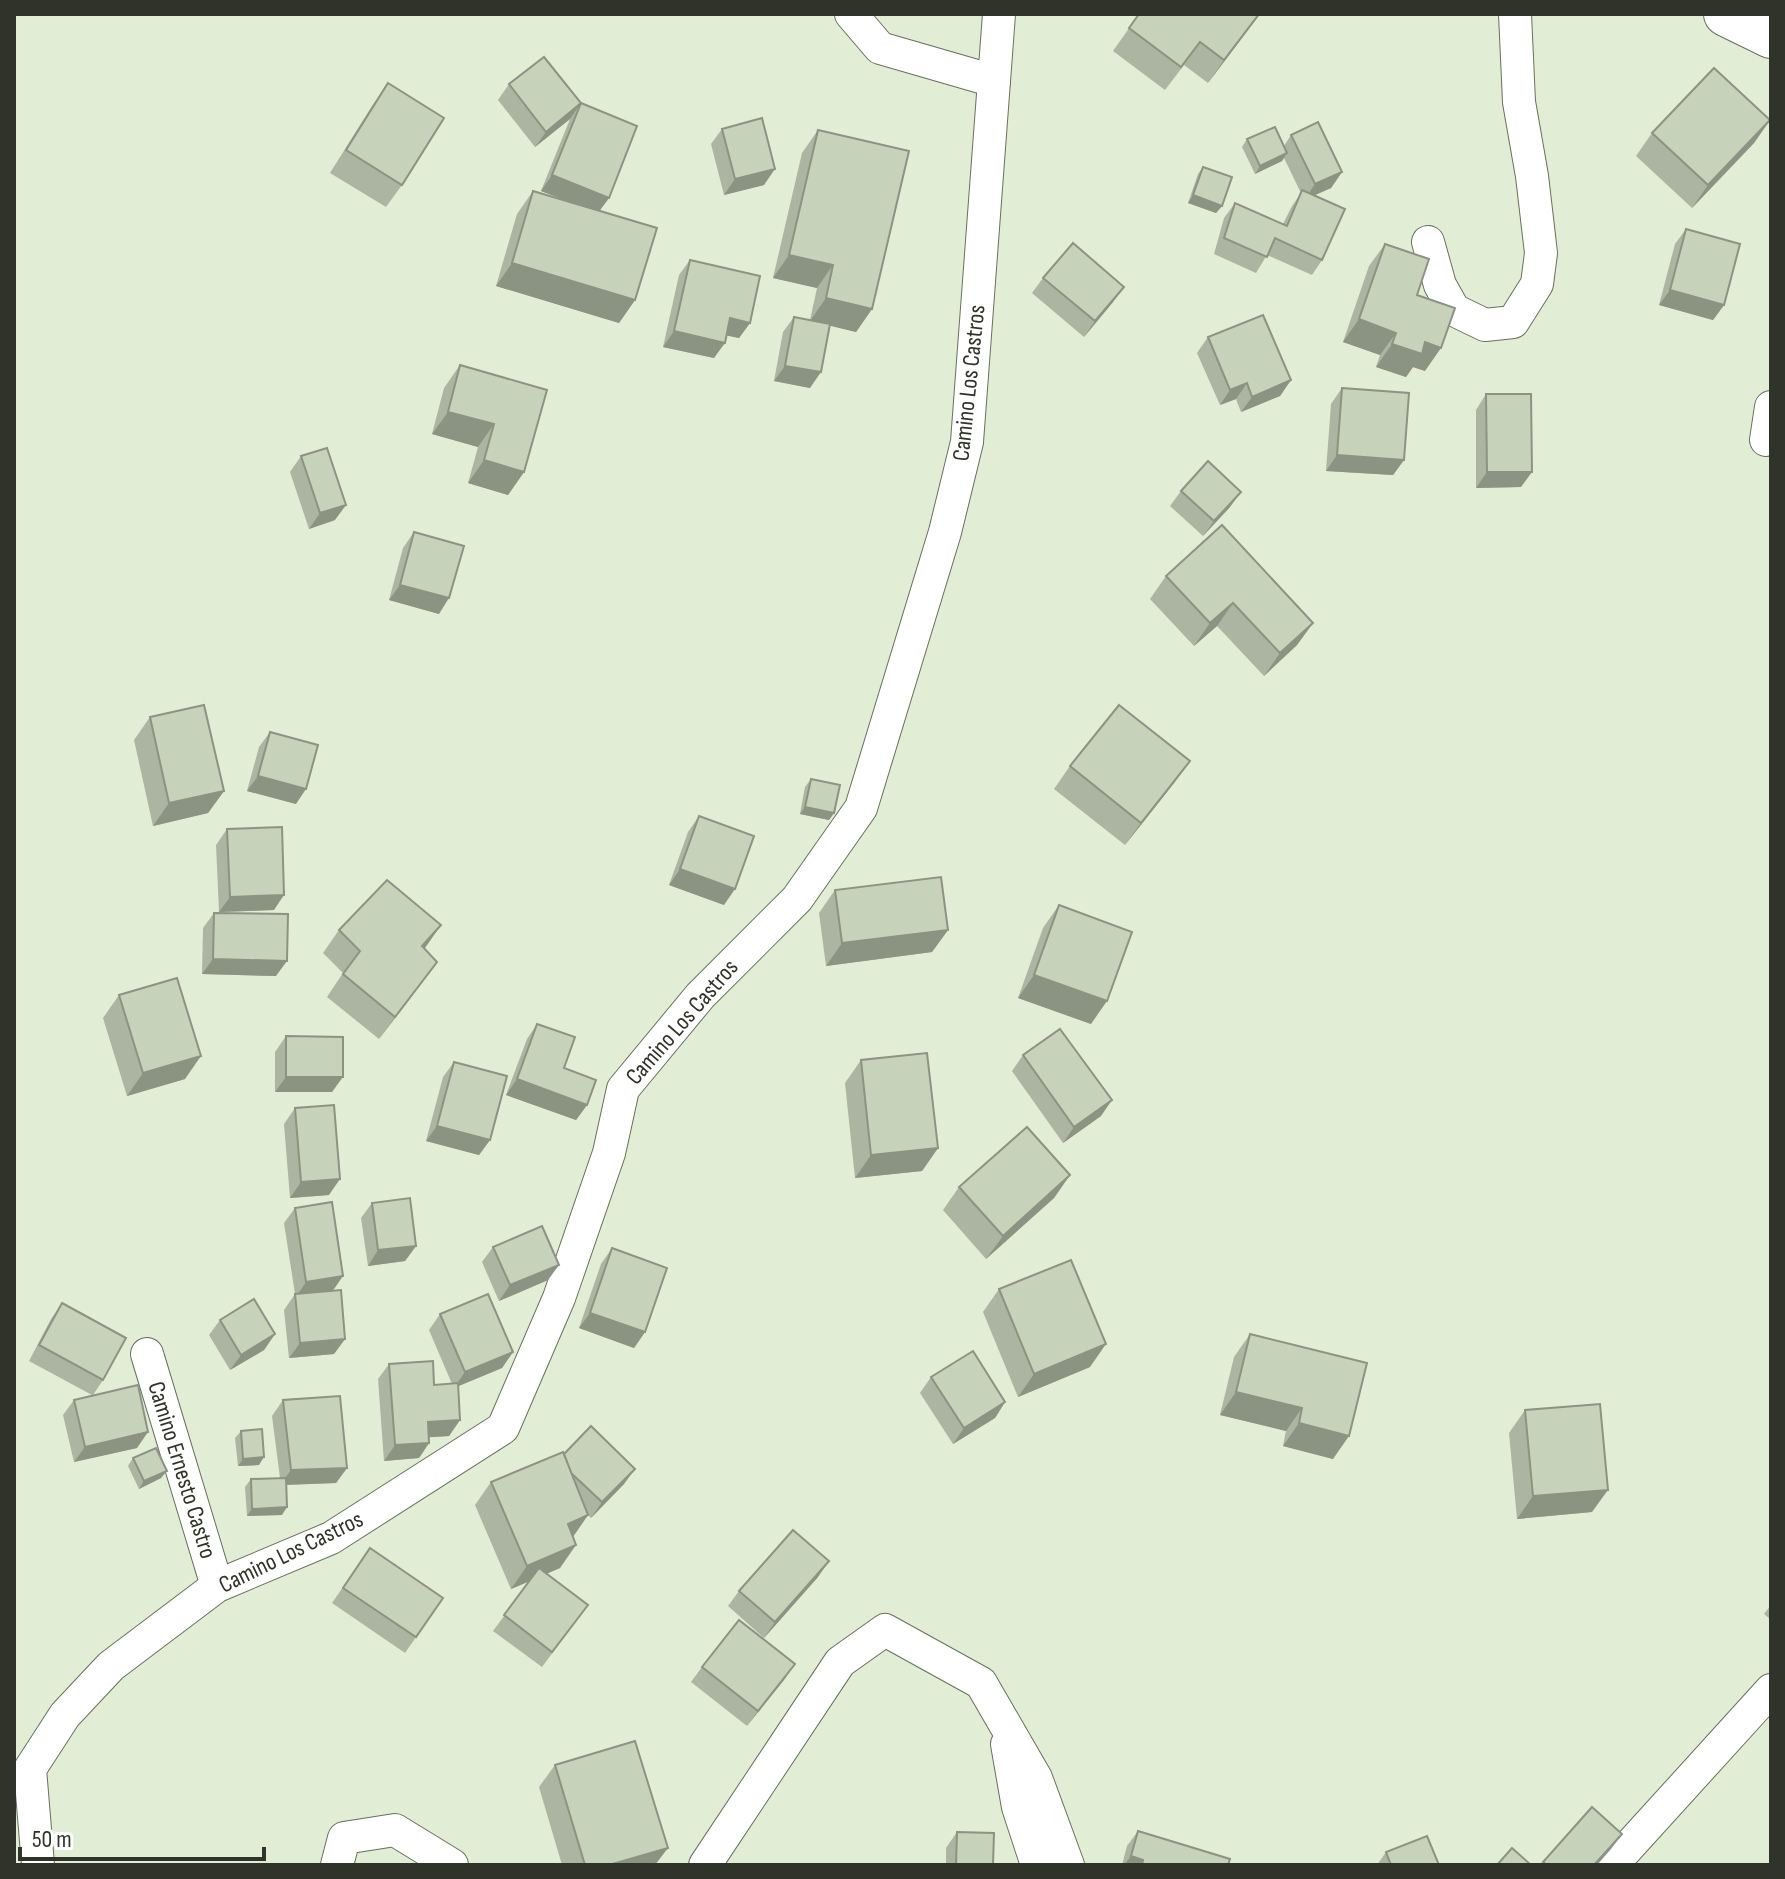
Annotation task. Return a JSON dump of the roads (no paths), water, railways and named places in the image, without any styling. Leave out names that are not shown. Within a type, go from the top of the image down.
[{"type":"street","points":[[851,14],[880,48],[994,81]]},
{"type":"street","name":"Camino Los Castros","points":[[38,1865],[22,1756],[111,1666],[217,1586],[331,1538],[503,1428],[559,1298],[609,1153],[623,1089],[700,996],[797,899],[861,808],[945,532],[967,442],[999,14]]},
{"type":"street","points":[[1428,242],[1440,285],[1454,310],[1485,325],[1513,322],[1537,284],[1541,253],[1519,102],[1515,14]]},
{"type":"street","points":[[1726,14],[1771,36]]},
{"type":"street","points":[[1766,440],[1771,407]]},
{"type":"street","name":"Camino Ernesto Castro","points":[[147,1354],[217,1586]]},
{"type":"street","points":[[705,1865],[840,1662],[885,1630],[981,1683],[1036,1778],[1068,1865]]},
{"type":"street","points":[[1612,1865],[1771,1690]]},
{"type":"street","points":[[1003,1721],[1018,1807],[1037,1865]]},
{"type":"street","points":[[337,1865],[344,1838],[395,1830],[452,1865]]}]
